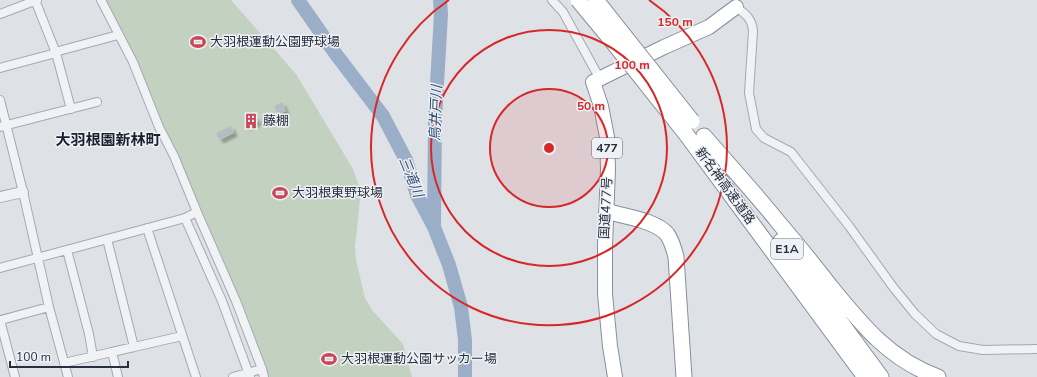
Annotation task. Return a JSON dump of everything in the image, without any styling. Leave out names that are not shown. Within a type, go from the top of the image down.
[{"type":"highway","name":"新名神高速道路","points":[[578,0],[612,41],[689,127],[704,136],[850,332],[881,377]]},
{"type":"highway","name":"新名神高速道路","points":[[596,0],[689,127],[794,280],[865,377]]},
{"type":"highway","points":[[600,79],[709,27],[739,4]]},
{"type":"highway","name":"国道477号","points":[[600,79],[593,82],[601,106],[607,137],[608,169],[605,294],[610,346],[615,377]]},
{"type":"highway","points":[[704,136],[773,215],[858,320],[887,348],[902,359],[920,370],[938,377]]},
{"type":"highway","points":[[607,210],[648,222],[658,227],[667,234],[672,244],[676,257],[684,377]]},
{"type":"highway","points":[[794,280],[852,377]]},
{"type":"street","points":[[0,14],[36,0],[56,52],[71,109]]},
{"type":"street","points":[[100,0],[133,62],[159,127],[174,156],[236,301],[263,373],[233,377]]},
{"type":"street","points":[[552,0],[563,12],[600,79]]},
{"type":"street","points":[[739,4],[750,19],[753,31],[749,93],[756,129],[764,138],[791,152],[849,226],[892,287],[915,314],[936,334],[951,343],[967,348],[983,350],[1037,350]]},
{"type":"street","points":[[0,68],[118,35]]},
{"type":"street","points":[[0,100],[3,126],[23,192],[49,307],[68,377]]},
{"type":"street","points":[[3,126],[97,102]]},
{"type":"street","points":[[0,198],[23,192]]},
{"type":"street","points":[[0,268],[185,218],[197,212]]},
{"type":"street","points":[[185,218],[222,301],[249,375]]},
{"type":"street","points":[[147,228],[196,377]]},
{"type":"street","points":[[107,239],[134,347]]},
{"type":"street","points":[[67,250],[89,334],[93,357]]},
{"type":"street","points":[[15,377],[0,320],[49,307]]},
{"type":"street","points":[[64,362],[93,357],[182,336]]},
{"type":"street","points":[[112,352],[118,377]]},
{"type":"green space","points":[[104,0],[231,0],[296,74],[353,169],[359,186],[360,200],[355,247],[356,260],[365,298],[372,310],[403,344],[412,377],[267,377],[234,285],[168,136]]},
{"type":"building","points":[[282,102],[286,111],[278,115],[274,106]]},
{"type":"building","name":"藤棚","points":[[255,116],[258,122],[247,127],[245,121]]},
{"type":"building","points":[[231,126],[234,133],[220,140],[216,133]]},
{"type":"waterway","name":"三滝川","points":[[298,0],[335,53],[383,116],[406,160],[417,195],[434,227],[449,265],[461,307],[465,340],[465,377]]},
{"type":"waterway","name":"鳥井戸川","points":[[434,224],[435,119],[441,14],[440,0]]},
{"type":"place","name":"大羽根運動公園野球場","points":[[198,42]]},
{"type":"place","name":"藤棚","points":[[251,121]]},
{"type":"place","name":"大羽根東野球場","points":[[280,193]]},
{"type":"place","name":"大羽根運動公園サッカー場","points":[[329,359]]},
{"type":"district","name":"大羽根園新林町","points":[[108,140]]}]
